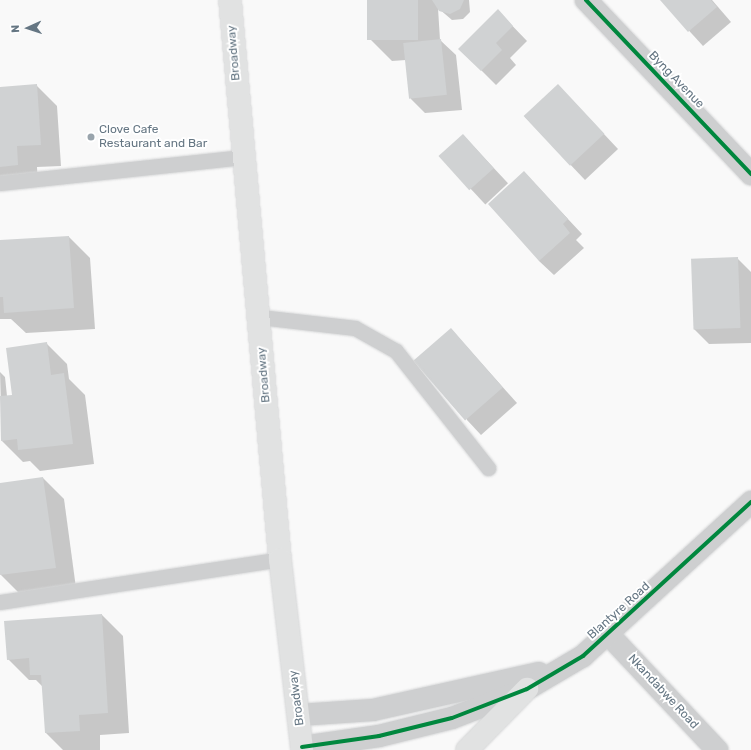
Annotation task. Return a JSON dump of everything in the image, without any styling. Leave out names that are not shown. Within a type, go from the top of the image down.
[{"type":"main road","name":"Broadway","points":[[230,0],[243,157],[260,317],[280,559],[302,749]]},
{"type":"main road","points":[[467,750],[527,689]]},
{"type":"street","name":"Byng Avenue","points":[[586,0],[751,174]]},
{"type":"street","name":"Blantyre Road","points":[[302,749],[379,736],[452,718],[527,689],[556,669],[583,656],[610,635],[751,502]]},
{"type":"street","name":"Nkandabwe Road","points":[[610,635],[717,750]]},
{"type":"street","points":[[299,715],[373,710],[556,669]]},
{"type":"lane","points":[[0,183],[243,157]]},
{"type":"lane","points":[[260,317],[355,328],[396,351],[488,468]]},
{"type":"lane","points":[[0,602],[280,559]]},
{"type":"building","points":[[367,0],[418,0],[418,40],[367,40]]},
{"type":"building","points":[[432,0],[464,0],[460,9],[450,14],[439,11]]},
{"type":"building","points":[[660,0],[711,0],[717,7],[688,32]]},
{"type":"building","points":[[498,9],[513,26],[496,43],[502,50],[481,71],[458,49]]},
{"type":"building","points":[[441,39],[447,95],[409,99],[403,43]]},
{"type":"building","points":[[37,84],[41,145],[17,146],[18,165],[0,167],[0,87]]},
{"type":"building","points":[[558,84],[604,134],[570,166],[524,116]]},
{"type":"building","points":[[463,134],[494,168],[469,190],[438,156]]},
{"type":"building","points":[[524,171],[568,219],[563,224],[570,233],[539,261],[488,204]]},
{"type":"building","points":[[69,236],[74,308],[4,313],[3,297],[0,297],[0,240]]},
{"type":"building","points":[[738,257],[740,328],[694,330],[691,259]]},
{"type":"building","points":[[451,328],[503,388],[465,420],[413,361]]},
{"type":"building","points":[[47,342],[51,375],[64,373],[73,444],[18,450],[17,439],[1,441],[0,396],[12,395],[6,348]]},
{"type":"building","points":[[43,477],[56,568],[0,575],[0,483]]},
{"type":"building","points":[[102,614],[108,713],[79,715],[80,731],[45,733],[41,675],[30,675],[29,658],[7,660],[4,621]]},
{"type":"cycle path","points":[[586,0],[751,174]]},
{"type":"cycle path","points":[[302,747],[379,736],[452,718],[527,689],[583,656],[751,502]]},
{"type":"place","name":"Clove Cafe Restaurant and Bar","points":[[91,137]]}]
